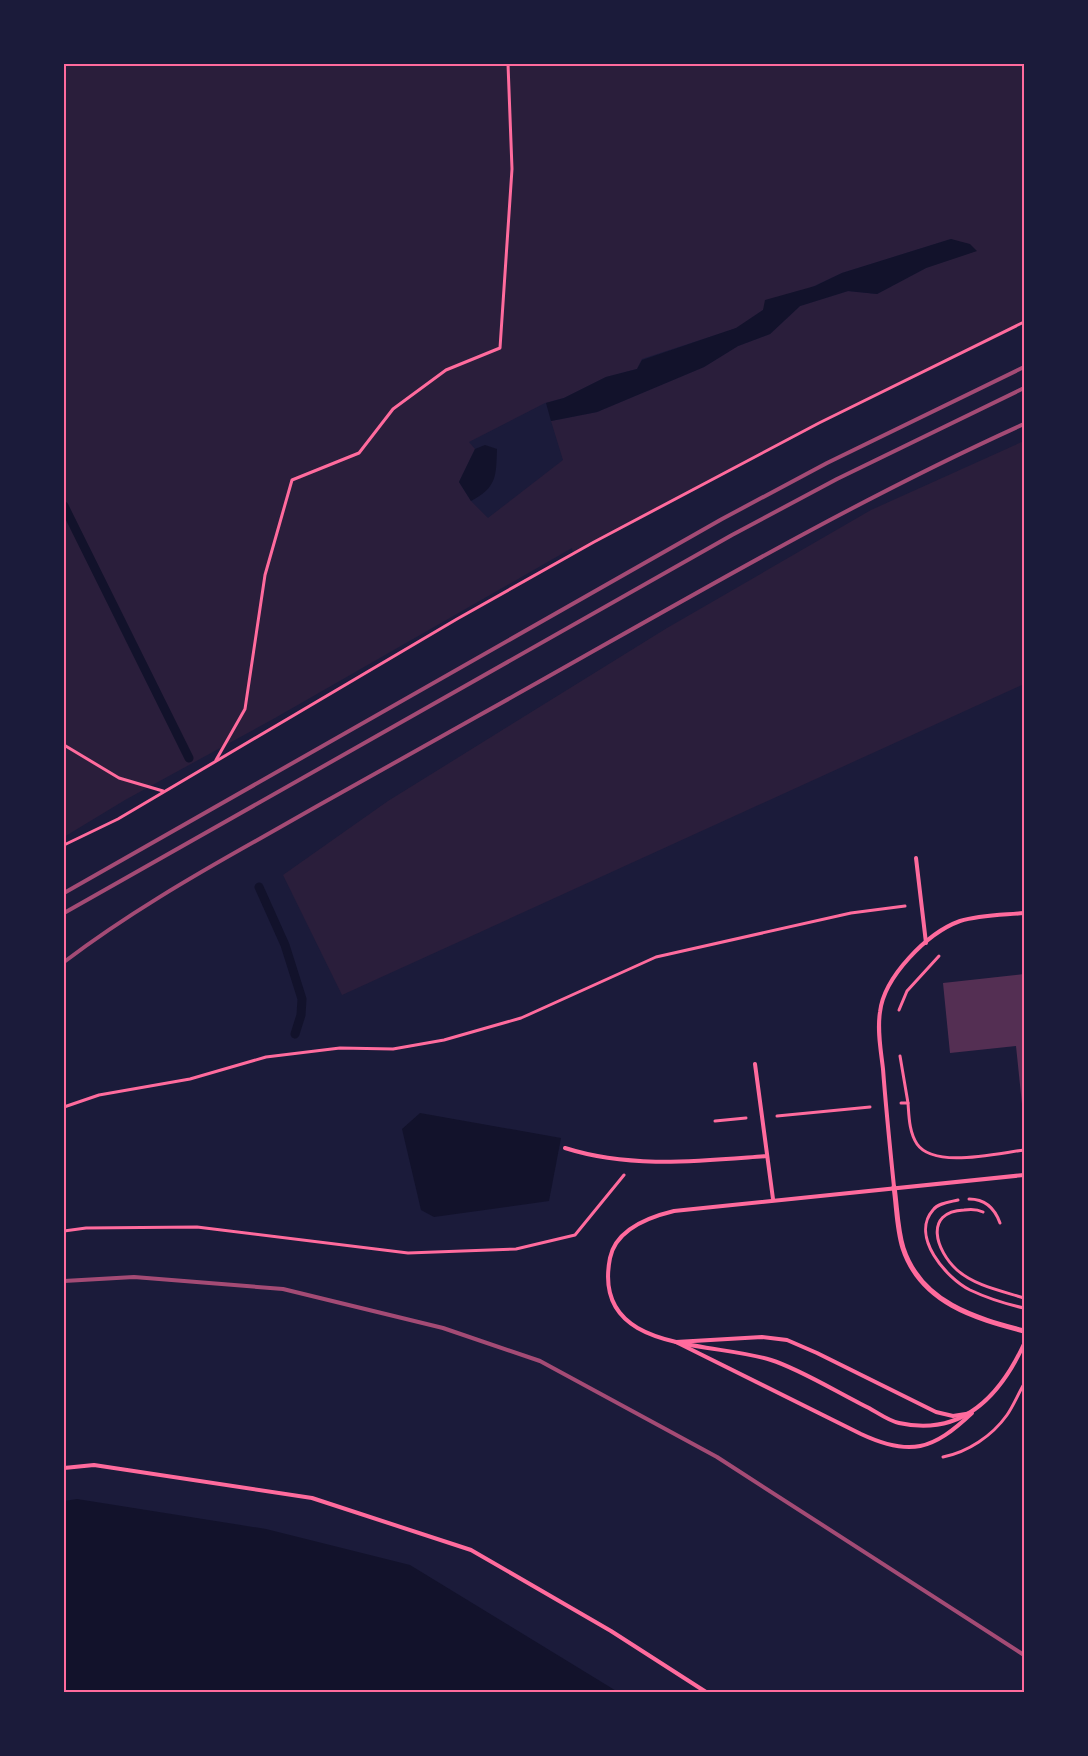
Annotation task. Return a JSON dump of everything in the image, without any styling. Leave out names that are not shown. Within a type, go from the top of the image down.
[{"type":"street","points":[[894,1187],[903,1248],[913,1268],[926,1286],[955,1309],[978,1319],[1024,1331]]},
{"type":"lane","points":[[916,858],[926,943]]},
{"type":"lane","points":[[894,1187],[879,1026],[884,995],[892,979],[926,943],[961,921],[1024,913]]},
{"type":"lane","points":[[755,1064],[773,1199]]},
{"type":"lane","points":[[565,1148],[592,1155],[636,1161],[701,1161],[767,1156]]},
{"type":"lane","points":[[1024,1175],[773,1199],[674,1211],[636,1224],[624,1235],[611,1253],[607,1274],[609,1294],[617,1312],[630,1324],[676,1342],[860,1434],[878,1442],[901,1448],[918,1447],[936,1441],[958,1426],[999,1388],[1024,1344]]},
{"type":"lane","points":[[676,1342],[762,1337],[788,1340],[936,1412],[953,1416],[972,1412]]},
{"type":"lane","points":[[676,1342],[771,1360],[898,1423],[930,1426],[953,1422],[972,1412]]},
{"type":"lane","points":[[64,1468],[94,1465],[312,1498],[471,1550],[611,1631],[706,1692]]},
{"type":"path","points":[[216,760],[245,710],[265,575],[292,480],[359,453],[393,408],[446,370],[500,348],[512,168],[508,64]]},
{"type":"path","points":[[64,844],[118,819],[216,760],[594,542],[818,423],[1024,322]]},
{"type":"path","points":[[64,745],[119,778],[163,792]]},
{"type":"path","points":[[64,1107],[99,1095],[190,1079],[266,1057],[340,1048],[393,1049],[444,1040],[521,1018],[656,958],[851,913],[921,904]]},
{"type":"path","points":[[908,1103],[910,1128],[916,1144],[926,1153],[948,1158],[1024,1150]]},
{"type":"path","points":[[64,1231],[86,1228],[197,1227],[408,1253],[516,1249],[575,1235],[636,1161]]},
{"type":"path","points":[[1000,1223],[997,1212],[987,1204],[975,1199],[942,1204],[933,1210],[929,1218],[926,1227],[927,1245],[946,1273],[969,1290],[1024,1308]]},
{"type":"path","points":[[983,1212],[958,1210],[946,1215],[940,1220],[936,1230],[938,1241],[957,1270],[974,1282],[1024,1298]]},
{"type":"shaded area","points":[[64,64],[1024,64],[1024,322],[819,423],[573,554],[572,548],[275,718],[125,800],[64,837]],"holes":[[[951,239],[976,251],[926,268],[877,294],[848,291],[800,306],[770,334],[738,346],[704,367],[597,412],[551,421],[563,460],[488,518],[471,501],[459,482],[475,449],[469,442],[545,403],[564,398],[606,377],[637,369],[642,359],[737,328],[763,310],[842,273]]]},
{"type":"shaded area","points":[[951,239],[970,244],[977,251],[926,268],[877,294],[848,291],[800,306],[770,334],[738,346],[704,367],[597,412],[551,421],[546,403],[564,398],[606,377],[637,369],[642,360],[736,328],[763,310],[765,300],[815,286],[842,273]]},
{"type":"shaded area","points":[[1024,441],[1024,684],[342,995],[283,875],[388,801],[667,628],[871,510]]},
{"type":"shaded area","points":[[485,445],[497,449],[495,474],[486,491],[471,501],[459,482],[475,449]]},
{"type":"shaded area","points":[[420,1113],[561,1138],[549,1201],[434,1217],[421,1210],[402,1129]]},
{"type":"shaded area","points":[[77,1499],[266,1529],[410,1565],[618,1692],[64,1692],[64,1501]]},
{"type":"building","points":[[1024,974],[1023,1114],[1016,1046],[950,1053],[943,983]]},
{"type":"waterway","points":[[64,506],[189,758]]},
{"type":"waterway","points":[[259,887],[285,945],[302,999],[301,1015],[295,1034]]},
{"type":"railway","points":[[64,893],[722,519],[827,463],[1024,367]]},
{"type":"railway","points":[[64,913],[732,535],[837,479],[1024,388]]},
{"type":"railway","points":[[64,962],[136,912],[210,867],[680,602],[885,491],[1024,424]]},
{"type":"railway","points":[[64,1281],[134,1277],[283,1289],[443,1328],[540,1361],[717,1457],[1024,1655]]}]
